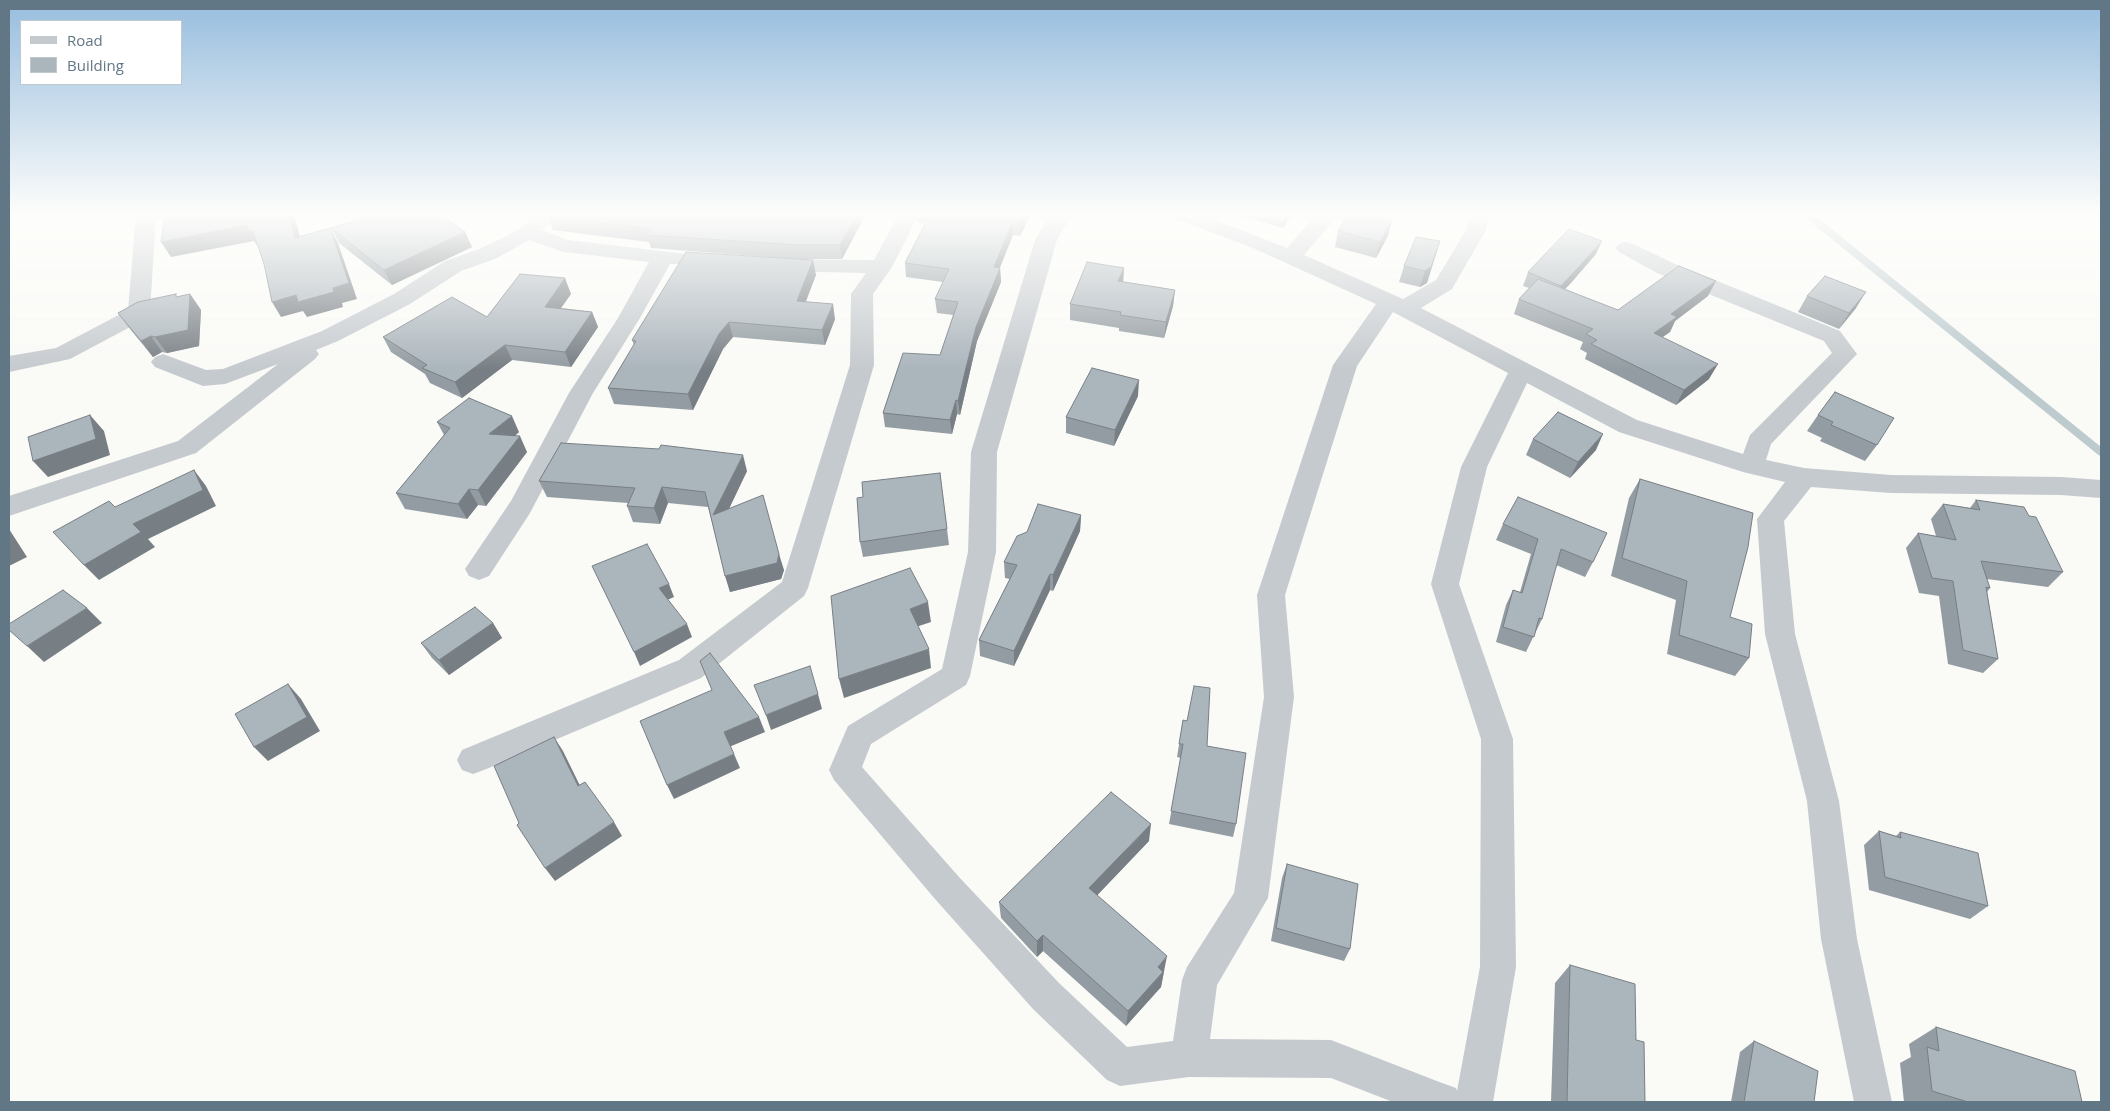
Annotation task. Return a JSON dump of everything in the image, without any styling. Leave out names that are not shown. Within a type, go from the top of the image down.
[{"type":"street","points":[[9,364],[62,354],[139,313],[142,266]]},
{"type":"street","points":[[163,362],[203,378],[217,378],[330,336],[402,299],[453,266]]},
{"type":"street","points":[[479,569],[521,506],[581,393],[629,318],[659,266]]},
{"type":"street","points":[[783,266],[882,267]]},
{"type":"street","points":[[1038,266],[984,452],[982,552],[955,676],[859,735],[845,770],[947,888],[1046,996],[1120,1067],[1189,1058],[1331,1059],[1442,1102]]},
{"type":"street","points":[[1308,266],[1397,305],[1628,426],[1752,466],[1804,477],[1891,484],[2061,486],[2101,489]]},
{"type":"street","points":[[1189,1058],[1200,980],[1251,898],[1279,696],[1271,596],[1345,365],[1397,305],[1444,284],[1455,266]]},
{"type":"street","points":[[1661,266],[1832,336],[1845,354],[1759,441],[1752,466]]},
{"type":"street","points":[[473,760],[690,669],[794,588],[862,365],[862,294],[882,267]]},
{"type":"street","points":[[9,506],[186,447],[330,336]]},
{"type":"street","points":[[1474,1102],[1498,967],[1497,738],[1445,584],[1474,467],[1521,370]]},
{"type":"street","points":[[1804,477],[1770,519],[1780,634],[1823,801],[1839,938],[1873,1102]]},
{"type":"building","points":[[264,266],[343,266],[349,283],[333,288],[334,292],[298,302],[296,295],[272,302]]},
{"type":"building","points":[[379,266],[393,266],[384,270]]},
{"type":"building","points":[[678,266],[811,266],[797,301],[833,304],[822,330],[729,322],[719,334],[688,394],[608,388],[636,341],[632,340]]},
{"type":"building","points":[[926,266],[994,266],[1000,268],[976,327],[958,401],[956,400],[950,420],[883,413],[903,353],[940,355],[958,302],[935,299],[949,269]]},
{"type":"building","points":[[1085,266],[1124,268],[1118,281],[1175,290],[1166,322],[1120,315],[1121,312],[1070,304]]},
{"type":"building","points":[[1404,266],[1431,266],[1425,271]]},
{"type":"building","points":[[1534,266],[1579,266],[1561,286],[1528,272]]},
{"type":"building","points":[[1679,266],[1716,281],[1671,314],[1677,317],[1654,333],[1718,364],[1684,390],[1591,344],[1597,340],[1586,334],[1593,329],[1519,299],[1538,279],[1618,310]]},
{"type":"building","points":[[520,274],[565,278],[545,307],[592,312],[565,352],[505,345],[455,382],[422,368],[427,365],[383,337],[452,297],[487,317]]},
{"type":"building","points":[[1825,276],[1866,292],[1849,313],[1807,296]]},
{"type":"building","points":[[176,294],[176,297],[190,294],[188,330],[155,337],[151,336],[141,341],[118,313],[138,302]]},
{"type":"building","points":[[1092,368],[1139,380],[1115,430],[1066,417]]},
{"type":"building","points":[[1835,392],[1894,418],[1877,445],[1831,425],[1833,422],[1818,415]]},
{"type":"building","points":[[469,398],[512,416],[489,434],[520,436],[478,490],[469,489],[458,504],[396,493],[450,428],[437,422]]},
{"type":"building","points":[[1558,412],[1603,434],[1578,462],[1533,439]]},
{"type":"building","points":[[90,415],[96,439],[33,461],[28,437]]},
{"type":"building","points":[[561,443],[659,449],[661,445],[743,455],[713,515],[763,495],[779,554],[777,563],[725,576],[705,492],[662,487],[654,508],[627,506],[635,488],[539,481]]},
{"type":"building","points":[[194,470],[203,490],[133,524],[141,532],[84,565],[53,532],[109,501],[115,507]]},
{"type":"building","points":[[940,473],[947,529],[860,542],[857,498],[863,497],[862,482]]},
{"type":"building","points":[[1640,479],[1753,513],[1748,547],[1730,617],[1752,624],[1749,658],[1679,635],[1687,581],[1622,558]]},
{"type":"building","points":[[1518,497],[1607,533],[1593,562],[1561,549],[1542,619],[1539,618],[1534,637],[1503,627],[1513,590],[1522,593],[1538,539],[1503,524]]},
{"type":"building","points":[[1976,500],[2024,507],[2029,516],[2036,517],[2063,572],[1981,561],[1990,588],[1986,587],[1998,659],[1963,650],[1953,581],[1932,578],[1918,533],[1956,540],[1943,504],[1980,510]]},
{"type":"building","points":[[1038,504],[1081,515],[1053,575],[1050,574],[1014,651],[979,640],[1017,565],[1004,562],[1017,536],[1027,532]]},
{"type":"building","points":[[647,544],[669,584],[659,588],[687,624],[634,652],[592,566]]},
{"type":"building","points":[[910,568],[928,602],[910,609],[929,649],[839,679],[831,596]]},
{"type":"building","points":[[63,590],[87,608],[27,646],[9,630],[9,624]]},
{"type":"building","points":[[475,607],[493,623],[439,660],[421,643]]},
{"type":"building","points":[[710,653],[759,717],[724,732],[734,754],[667,785],[640,721],[712,690],[700,661]]},
{"type":"building","points":[[810,666],[818,694],[766,715],[754,685]]},
{"type":"building","points":[[288,684],[307,717],[254,747],[235,714]]},
{"type":"building","points":[[1194,686],[1210,688],[1207,746],[1246,753],[1236,824],[1171,811],[1183,744],[1179,744],[1183,720],[1187,721]]},
{"type":"building","points":[[554,737],[578,786],[585,782],[614,822],[545,868],[517,825],[519,823],[494,766]]},
{"type":"building","points":[[1111,792],[1151,824],[1089,888],[1167,956],[1158,967],[1163,972],[1128,1011],[1043,935],[1037,941],[999,902]]},
{"type":"building","points":[[1879,831],[1901,838],[1900,832],[1978,853],[1988,906],[1885,877]]},
{"type":"building","points":[[1287,864],[1358,884],[1350,949],[1276,928]]},
{"type":"building","points":[[1570,965],[1635,984],[1636,1040],[1644,1042],[1645,1102],[1567,1102]]},
{"type":"building","points":[[1936,1027],[2075,1071],[2082,1102],[1968,1102],[1932,1091],[1927,1047],[1939,1051]]},
{"type":"building","points":[[1754,1041],[1818,1071],[1814,1102],[1744,1102]]},
{"type":"waterway","points":[[1871,266],[2101,452]]}]
